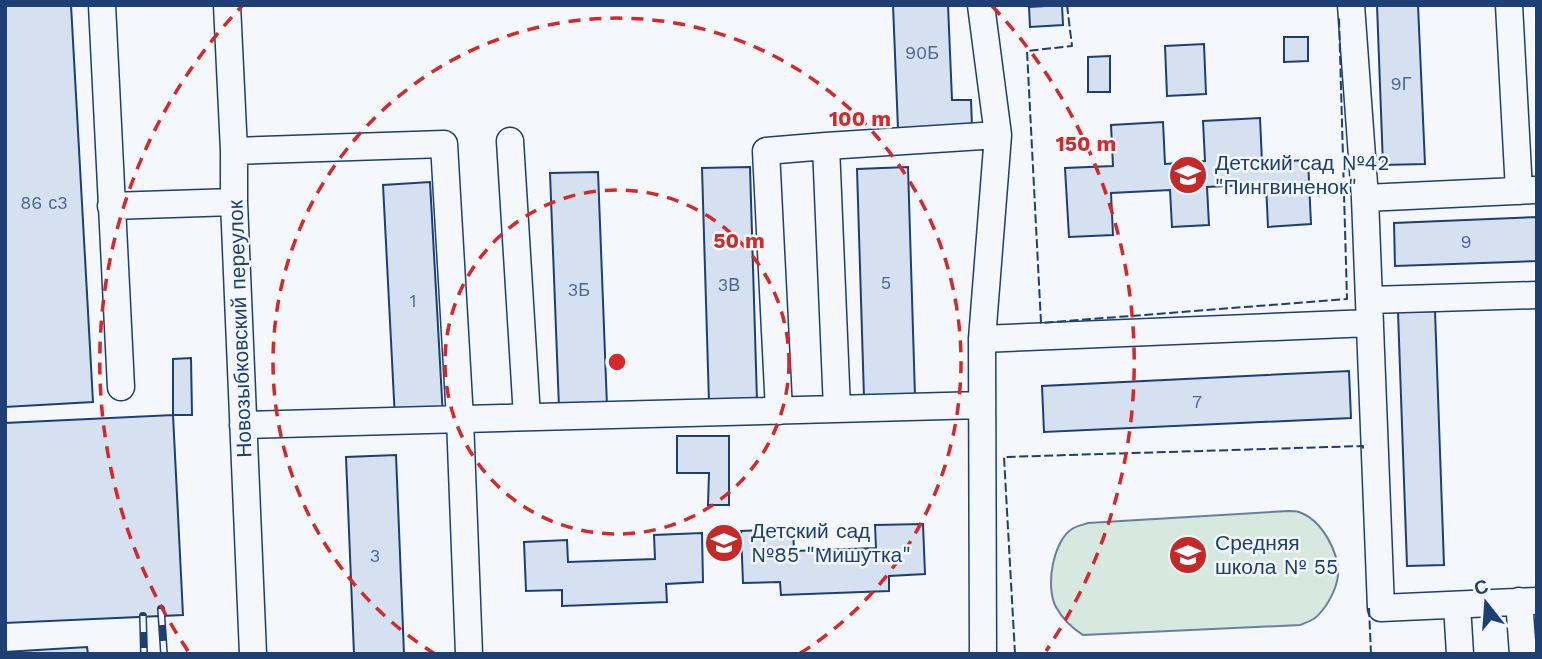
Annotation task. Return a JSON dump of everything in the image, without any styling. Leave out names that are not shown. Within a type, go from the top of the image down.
[{"type":"street","points":[[102,5],[121,387]]},
{"type":"street","name":"Новозыбковский переулок","points":[[228,5],[253,654]]},
{"type":"street","points":[[981,5],[998,135],[982,339],[983,654]]},
{"type":"street","points":[[1351,5],[1365,198],[1381,608],[1528,601],[1523,654]]},
{"type":"street","points":[[1365,198],[1528,191],[1509,5]]},
{"type":"street","points":[[779,411],[766,151],[998,135]]},
{"type":"street","points":[[510,141],[527,417]]},
{"type":"street","points":[[234,151],[443,144],[460,419],[469,654]]},
{"type":"street","points":[[826,146],[837,409]]},
{"type":"street","points":[[111,206],[234,202]]},
{"type":"street","points":[[982,339],[1370,311],[1537,295]]},
{"type":"street","points":[[243,425],[982,405]]},
{"type":"street","points":[[1457,605],[1460,654]]},
{"type":"shaded area","points":[[1288,511],[1307,516],[1322,529],[1338,566],[1336,586],[1330,598],[1319,614],[1306,623],[1083,635],[1056,607],[1051,588],[1053,565],[1060,543],[1075,527],[1088,523]]},
{"type":"building","points":[[5,5],[71,5],[93,402],[5,407]]},
{"type":"building","points":[[893,5],[948,5],[952,100],[971,100],[972,126],[898,129]]},
{"type":"building","points":[[1062,5],[1063,25],[1030,27],[1029,7]]},
{"type":"building","points":[[1377,5],[1418,5],[1425,164],[1383,165]]},
{"type":"building","points":[[1284,37],[1308,37],[1308,61],[1284,62]]},
{"type":"building","points":[[1204,44],[1206,94],[1167,96],[1165,46]]},
{"type":"building","points":[[1110,56],[1110,92],[1088,92],[1088,57]]},
{"type":"building","points":[[1260,118],[1262,162],[1308,160],[1311,224],[1268,227],[1266,184],[1207,187],[1209,225],[1172,227],[1170,190],[1111,193],[1113,235],[1069,237],[1065,168],[1113,166],[1111,125],[1163,122],[1165,164],[1205,161],[1203,121]]},
{"type":"building","points":[[750,167],[757,401],[709,403],[702,168]]},
{"type":"building","points":[[908,167],[915,396],[864,398],[857,169]]},
{"type":"building","points":[[598,172],[607,406],[559,408],[550,173]]},
{"type":"building","points":[[430,182],[443,417],[395,419],[383,185]]},
{"type":"building","points":[[1537,217],[1537,261],[1395,266],[1394,223]]},
{"type":"building","points":[[1435,311],[1444,565],[1407,566],[1398,312]]},
{"type":"building","points":[[191,358],[192,415],[173,415],[173,359]]},
{"type":"building","points":[[1349,371],[1351,418],[1044,432],[1042,386]]},
{"type":"building","points":[[173,415],[183,615],[5,623],[5,423]]},
{"type":"building","points":[[677,436],[729,436],[729,505],[708,505],[709,473],[677,473]]},
{"type":"building","points":[[396,455],[404,654],[354,654],[346,457]]},
{"type":"building","points":[[923,524],[925,574],[889,576],[889,591],[781,595],[780,582],[743,583],[741,531],[793,529],[794,551],[876,548],[875,525]]},
{"type":"building","points":[[702,533],[703,582],[666,584],[667,602],[562,606],[562,590],[526,591],[524,542],[567,540],[568,562],[655,559],[654,535]]},
{"type":"building","points":[[87,647],[88,654],[5,654],[5,652]]},
{"type":"railway","points":[[161,609],[164,654]]},
{"type":"railway","points":[[143,616],[144,654]]},
{"type":"fence","points":[[1067,5],[1072,46],[1027,51],[1041,323],[1347,299],[1339,17]]},
{"type":"fence","points":[[1015,654],[1004,457],[1363,446],[1363,451]]},
{"type":"fence","points":[[1369,608],[1371,654]]},
{"type":"place","name":"Детский сад №42 \"Пингвиненок\"","points":[[1188,175]]},
{"type":"place","name":"Детский сад №85 \"Мишутка\"","points":[[724,543]]},
{"type":"place","name":"Средняя школа № 55","points":[[1188,555]]}]
